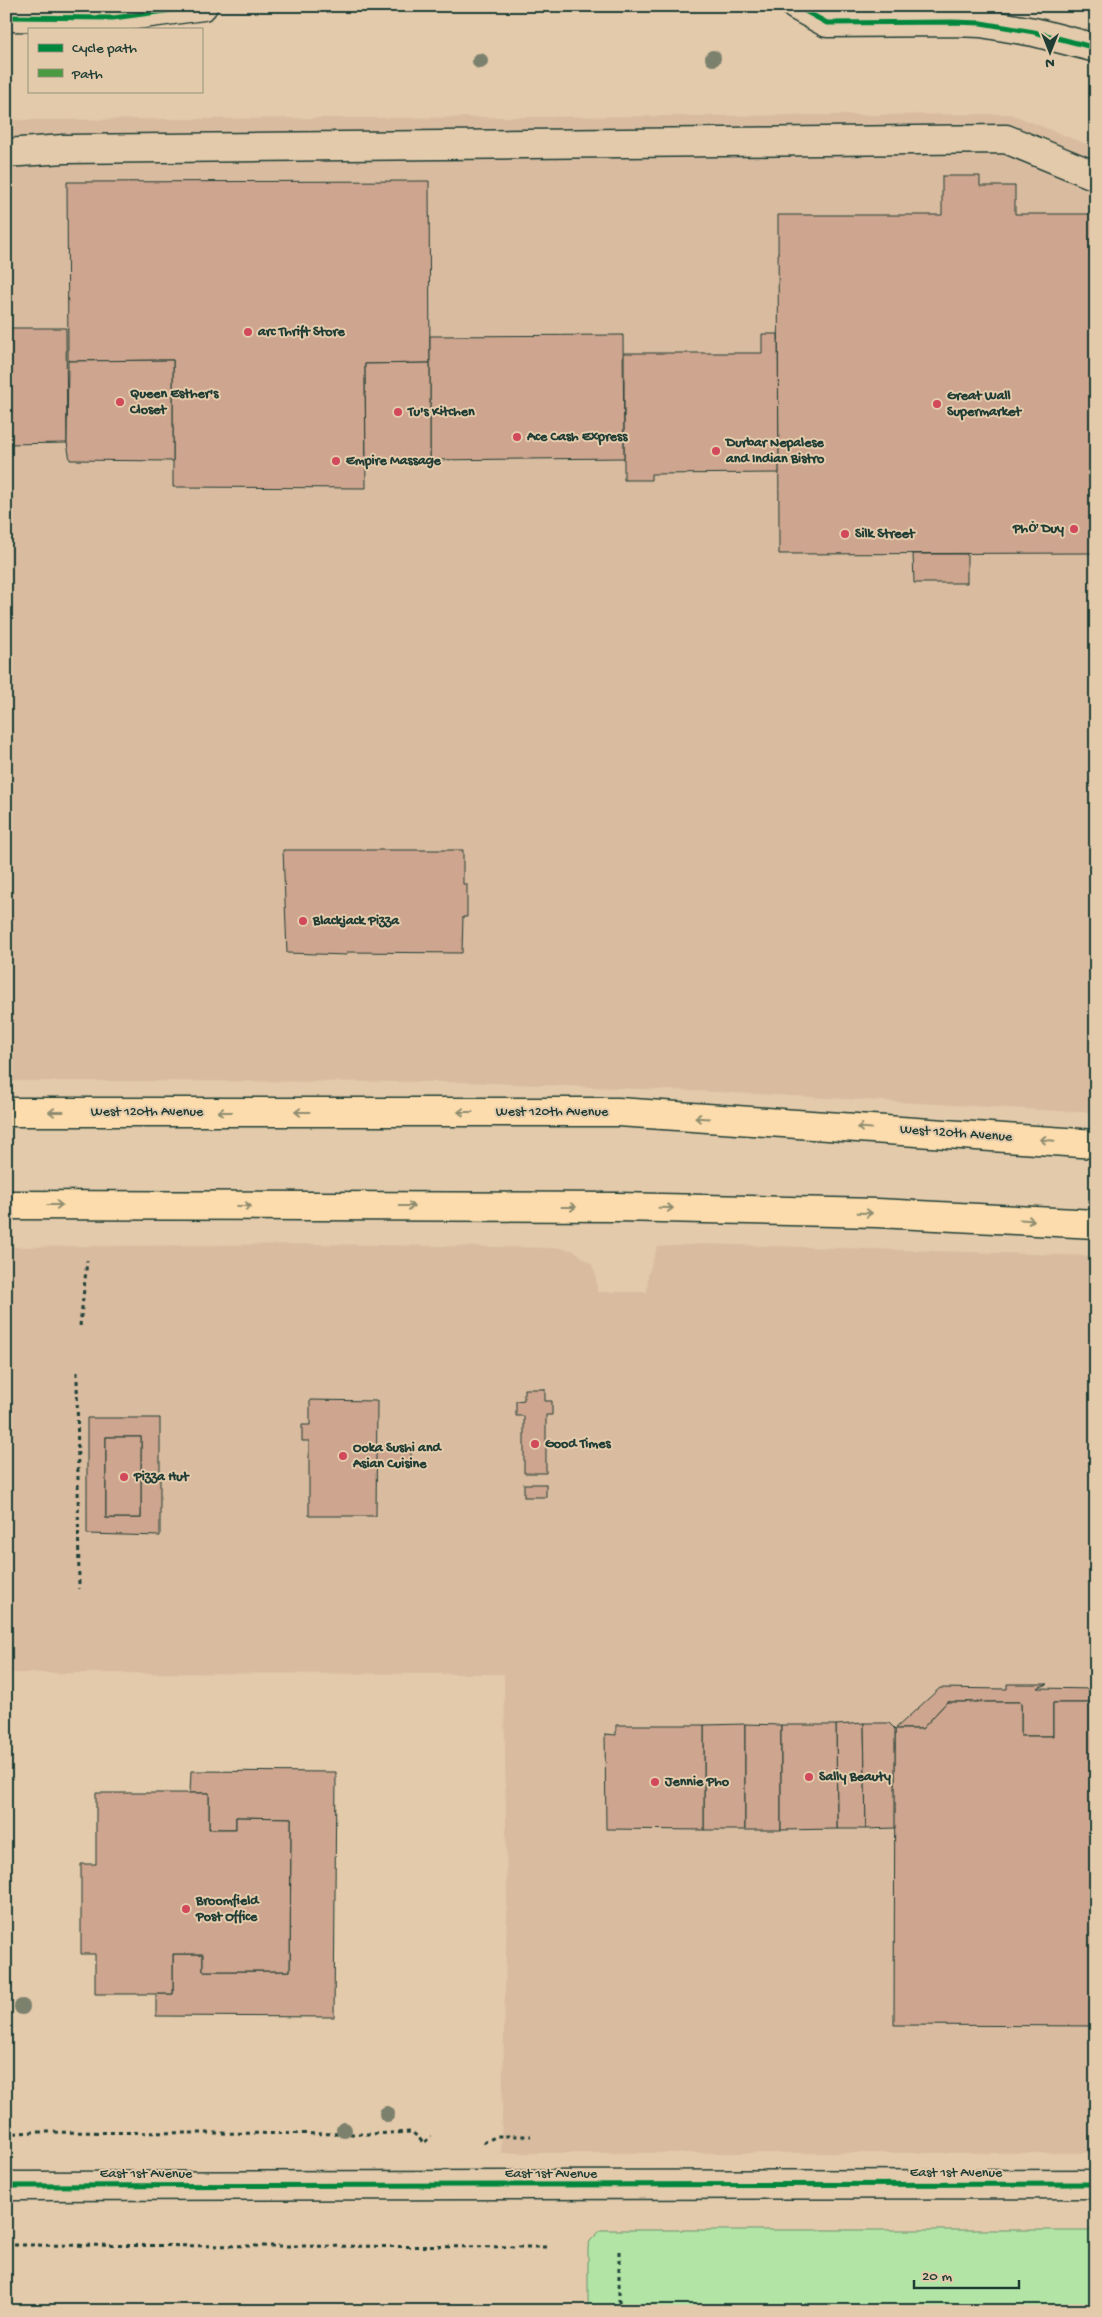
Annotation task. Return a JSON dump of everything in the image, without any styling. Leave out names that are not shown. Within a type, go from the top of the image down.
[{"type":"main road","name":"West 120th Avenue","points":[[6,1112],[618,1112],[1096,1144]]},
{"type":"main road","points":[[6,1205],[618,1207],[877,1213],[1096,1224]]},
{"type":"street","points":[[6,17],[112,18],[203,6]]},
{"type":"street","points":[[796,6],[827,15],[981,24],[1034,32],[1096,48]]},
{"type":"street","points":[[6,152],[64,149],[1006,139],[1096,176]]},
{"type":"street","name":"East 1st Avenue","points":[[6,2186],[1096,2184]]},
{"type":"path","points":[[80,1326],[87,1261]]},
{"type":"path","points":[[77,1372],[79,1589]]},
{"type":"path","points":[[6,2134],[33,2132],[359,2134],[412,2132],[424,2143],[431,2136]]},
{"type":"path","points":[[483,2143],[497,2136],[531,2136]]},
{"type":"path","points":[[6,2245],[546,2247]]},
{"type":"path","points":[[619,2248],[619,2311]]},
{"type":"shaded area","points":[[1011,114],[1096,148],[1096,1113],[718,1092],[465,1082],[6,1081],[6,120]]},
{"type":"shaded area","points":[[316,1244],[560,1248],[575,1251],[592,1265],[596,1275],[597,1292],[647,1292],[648,1275],[657,1247],[704,1244],[1096,1256],[1096,2153],[501,2153],[507,1911],[504,1674],[6,1673],[6,1247]]},
{"type":"green space","points":[[601,2230],[1096,2230],[1096,2311],[588,2311],[588,2248],[590,2241]]},
{"type":"building","name":"Great Wall Supermarket","points":[[942,176],[980,176],[980,186],[1015,186],[1015,214],[1096,214],[1096,553],[779,554],[778,215],[942,215]]},
{"type":"building","name":"arc Thrift Store","points":[[429,181],[430,363],[365,364],[366,488],[173,487],[173,360],[68,361],[67,182]]},
{"type":"building","points":[[6,328],[66,328],[67,443],[6,444]]},
{"type":"building","points":[[762,334],[778,334],[779,473],[651,474],[651,480],[624,480],[624,353],[762,353]]},
{"type":"building","points":[[623,335],[624,458],[430,460],[430,336]]},
{"type":"building","name":"Queen Esther's Closet","points":[[173,360],[173,461],[70,460],[67,443],[68,361]]},
{"type":"building","name":"Tu's Kitchen","points":[[430,363],[430,460],[366,461],[365,364]]},
{"type":"building","points":[[913,554],[967,554],[967,583],[914,583]]},
{"type":"building","points":[[283,850],[463,850],[463,884],[467,884],[467,917],[463,917],[462,953],[347,952],[347,955],[287,953]]},
{"type":"building","name":"Good Times","points":[[524,1389],[545,1389],[545,1401],[552,1401],[552,1415],[546,1415],[546,1473],[524,1473],[524,1416],[516,1416],[516,1401],[524,1400]]},
{"type":"building","name":"Ooka Sushi and Asian Cuisine","points":[[310,1400],[377,1401],[376,1516],[309,1516],[309,1441],[302,1441],[302,1425],[310,1425]]},
{"type":"building","points":[[87,1418],[160,1418],[160,1536],[87,1534]],"holes":[[[106,1437],[141,1437],[141,1518],[106,1518]]]},
{"type":"building","name":"Pizza Hut","points":[[106,1437],[141,1437],[141,1518],[106,1518]]},
{"type":"building","points":[[376,1446],[411,1446],[411,1465],[376,1465]]},
{"type":"building","points":[[524,1484],[546,1484],[546,1497],[524,1497]]},
{"type":"building","points":[[1007,1684],[1048,1684],[1037,1688],[1096,1689],[1096,1703],[1053,1703],[1053,1736],[1021,1736],[1021,1702],[947,1702],[922,1729],[895,1729],[940,1688],[1007,1689]]},
{"type":"building","points":[[947,1702],[1021,1702],[1021,1736],[1053,1736],[1053,1703],[1096,1703],[1096,2026],[894,2025],[895,1729],[922,1729]]},
{"type":"building","points":[[864,1723],[866,1829],[837,1829],[836,1725]]},
{"type":"building","points":[[864,1723],[889,1723],[895,1729],[895,1828],[866,1829]]},
{"type":"building","points":[[745,1724],[745,1830],[704,1830],[704,1725]]},
{"type":"building","points":[[745,1724],[781,1725],[781,1830],[745,1830]]},
{"type":"building","name":"Jennie Pho","points":[[616,1725],[704,1725],[704,1830],[606,1829],[605,1734],[616,1735]]},
{"type":"building","name":"Sally Beauty","points":[[781,1725],[836,1725],[837,1829],[781,1830]]},
{"type":"building","points":[[191,1771],[336,1772],[334,2017],[156,2016],[156,1994],[173,1994],[173,1954],[203,1954],[203,1971],[290,1971],[291,1818],[236,1817],[236,1829],[209,1829],[209,1793],[190,1793]]},
{"type":"building","name":"Broomfield Post Office","points":[[96,1793],[209,1793],[209,1829],[236,1829],[236,1817],[291,1818],[290,1971],[203,1971],[203,1954],[173,1954],[173,1994],[95,1994],[95,1954],[81,1954],[81,1864],[96,1864]]},
{"type":"marked path","points":[[6,2308],[15,2308]]},
{"type":"cycle path","points":[[6,17],[113,18],[203,6]]},
{"type":"cycle path","points":[[796,6],[827,23],[981,23],[1034,32],[1096,48]]},
{"type":"cycle path","points":[[6,2186],[1096,2184]]},
{"type":"place","name":"arc Thrift Store","points":[[248,332]]},
{"type":"place","name":"Queen Esther's Closet","points":[[120,402]]},
{"type":"place","name":"Great Wall Supermarket","points":[[937,404]]},
{"type":"place","name":"Tu's Kitchen","points":[[398,412]]},
{"type":"place","name":"Ace Cash Express","points":[[517,437]]},
{"type":"place","name":"Durbar Nepalese and Indian Bistro","points":[[716,451]]},
{"type":"place","name":"Empire Massage","points":[[336,461]]},
{"type":"place","name":"Phở Duy","points":[[1074,529]]},
{"type":"place","name":"Silk Street","points":[[845,534]]},
{"type":"place","name":"Blackjack Pizza","points":[[303,921]]},
{"type":"place","name":"Good Times","points":[[535,1444]]},
{"type":"place","name":"Ooka Sushi and Asian Cuisine","points":[[343,1456]]},
{"type":"place","name":"Pizza Hut","points":[[124,1477]]},
{"type":"place","name":"Sally Beauty","points":[[809,1777]]},
{"type":"place","name":"Jennie Pho","points":[[655,1782]]},
{"type":"place","name":"Broomfield Post Office","points":[[186,1909]]}]
